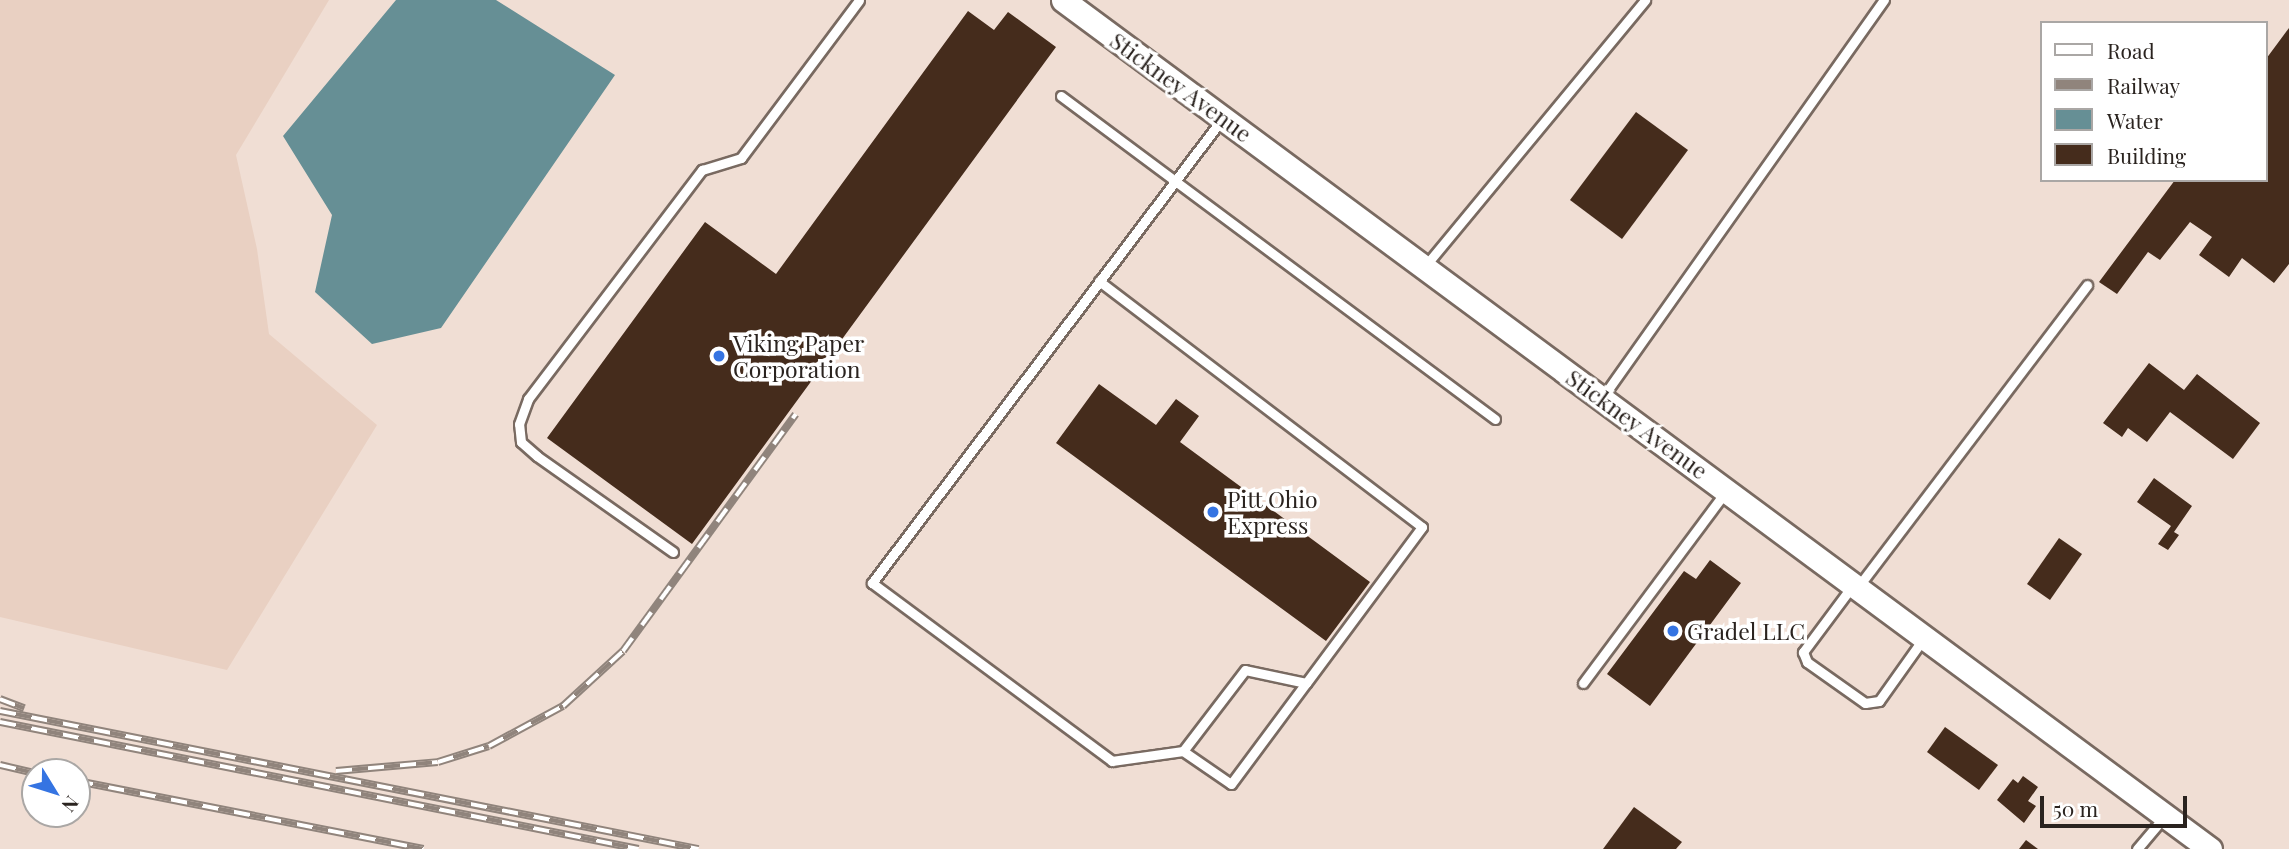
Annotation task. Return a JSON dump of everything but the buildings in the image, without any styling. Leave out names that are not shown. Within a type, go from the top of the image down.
[{"type":"street","name":"Stickney Avenue","points":[[1063,0],[2210,849]]},
{"type":"lane","points":[[673,552],[537,456],[521,442],[519,424],[528,399],[702,170],[741,158],[859,0]]},
{"type":"lane","points":[[1425,267],[1645,0]]},
{"type":"lane","points":[[1602,398],[1884,0]]},
{"type":"lane","points":[[1061,96],[1495,419]]},
{"type":"lane","points":[[1099,281],[1422,527],[1231,784],[1183,751],[1112,761],[872,583],[1099,281],[1223,118]]},
{"type":"lane","points":[[1925,636],[1879,701],[1865,703],[1807,662],[1803,652],[2087,285]]},
{"type":"lane","points":[[1583,683],[1727,490]]},
{"type":"lane","points":[[1183,751],[1245,670],[1306,682]]},
{"type":"lane","points":[[2137,849],[2165,816]]},
{"type":"shaded area","points":[[0,0],[329,0],[236,155],[257,249],[269,334],[377,425],[227,670],[0,617]]},
{"type":"water","points":[[396,0],[496,0],[615,75],[441,328],[372,344],[315,292],[332,215],[283,136]]},
{"type":"railway","points":[[336,771],[438,762],[489,746],[563,706],[623,651],[796,414]]},
{"type":"railway","points":[[0,699],[24,708]]},
{"type":"railway","points":[[0,711],[698,849]]},
{"type":"railway","points":[[0,722],[639,849]]},
{"type":"railway","points":[[0,765],[21,770]]},
{"type":"railway","points":[[91,784],[423,849]]},
{"type":"place","name":"Viking Paper Corporation","points":[[719,356]]},
{"type":"place","name":"Pitt Ohio Express","points":[[1213,512]]},
{"type":"place","name":"Gradel LLC","points":[[1673,631]]}]
